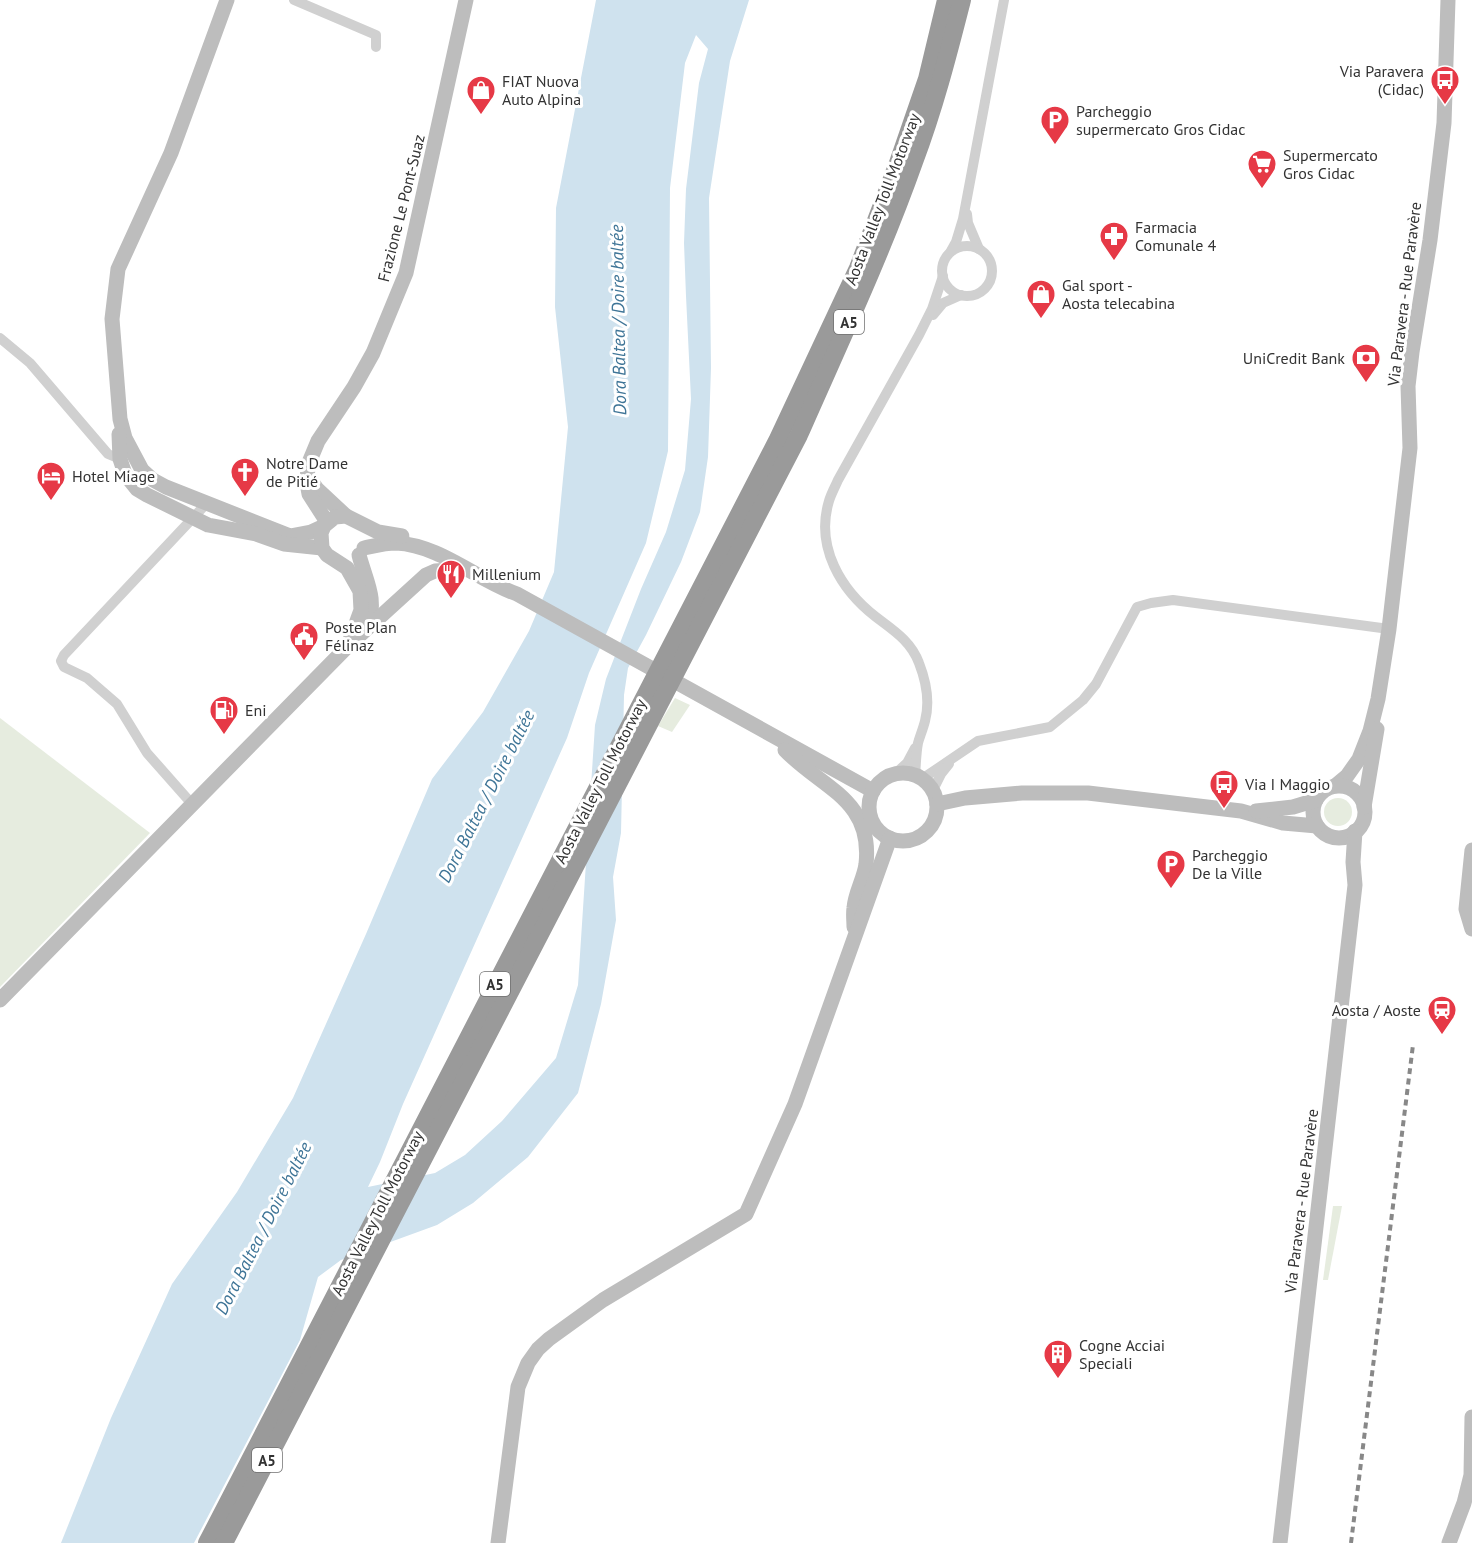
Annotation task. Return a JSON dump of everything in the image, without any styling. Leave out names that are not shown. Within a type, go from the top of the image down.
[{"type":"highway","name":"Aosta Valley Toll Motorway","points":[[207,1543],[777,441],[858,268],[927,79],[946,0]]},
{"type":"highway","name":"Aosta Valley Toll Motorway","points":[[224,1543],[799,435],[876,261],[943,76],[962,0]]},
{"type":"street","points":[[226,0],[171,153],[118,269],[112,319],[120,419],[120,459],[125,474],[137,489],[192,518],[225,529],[256,534],[284,544],[328,554],[344,562],[362,551],[387,543],[425,550],[520,595],[873,791]]},
{"type":"street","points":[[294,0],[376,35],[376,47]]},
{"type":"street","name":"Frazione Le Pont-Suaz","points":[[308,476],[308,465],[318,441],[354,387],[373,352],[406,273],[466,0]]},
{"type":"street","points":[[918,777],[918,743],[927,707],[926,687],[919,660],[897,632],[855,599],[842,582],[832,564],[826,544],[825,523],[829,502],[838,480],[932,309],[943,276],[944,262],[960,231],[1004,0]]},
{"type":"street","name":"Via Paravera - Rue Paravère","points":[[1335,786],[1347,776],[1359,759],[1370,731],[1378,699],[1389,629],[1410,448],[1408,386],[1430,240],[1444,123],[1448,0]]},
{"type":"street","points":[[919,335],[943,303],[961,295],[974,295],[989,282],[992,268],[990,262],[979,249],[968,222],[968,195]]},
{"type":"street","points":[[951,251],[969,246],[979,249]]},
{"type":"street","points":[[943,276],[949,288],[961,295]]},
{"type":"street","points":[[0,338],[30,363],[108,454],[120,459]]},
{"type":"street","points":[[120,419],[125,438],[142,470],[153,480],[166,487],[290,536],[305,533],[326,524],[335,517],[346,516]]},
{"type":"street","points":[[308,476],[317,489],[346,516],[360,524],[388,534],[408,537],[510,586],[520,595]]},
{"type":"street","points":[[308,476],[309,494],[326,524]]},
{"type":"street","points":[[192,804],[147,753],[117,704],[87,678],[64,667],[61,661],[64,655],[206,504]]},
{"type":"street","points":[[326,524],[321,533],[328,554],[347,568],[360,591],[362,602],[348,646]]},
{"type":"street","points":[[360,524],[366,536],[362,551],[363,572],[372,596],[372,616],[368,627]]},
{"type":"street","points":[[0,1000],[368,627],[426,575],[435,571],[465,569]]},
{"type":"street","points":[[918,777],[978,741],[1050,727],[1083,700],[1096,684],[1137,607],[1173,600],[1389,629]]},
{"type":"street","name":"Via Paravera - Rue Paravère","points":[[1364,807],[1378,727],[1378,699]]},
{"type":"street","points":[[773,737],[796,762],[838,791],[851,805],[860,820],[866,840],[866,864],[854,906],[854,937]]},
{"type":"street","points":[[918,743],[907,763],[895,774],[882,781],[873,791],[870,807],[873,822],[883,835],[890,838],[913,840],[926,832],[935,819],[935,797],[941,774],[957,754]]},
{"type":"street","points":[[895,774],[905,773],[918,777],[935,797],[1088,793],[1241,811],[1283,823],[1317,826]]},
{"type":"street","points":[[1335,786],[1345,786],[1353,790],[1364,807],[1363,820],[1348,836],[1327,835],[1317,826],[1313,818],[1316,800],[1327,789],[1335,786]]},
{"type":"street","points":[[1241,811],[1284,809],[1316,800]]},
{"type":"street","name":"Via Paravera - Rue Paravère","points":[[1280,1543],[1355,885],[1353,862],[1355,831]]},
{"type":"street","points":[[1333,837],[1353,862]]},
{"type":"street","points":[[498,1543],[518,1387],[528,1363],[549,1339],[603,1300],[746,1214],[795,1104],[890,838]]},
{"type":"street","points":[[1472,850],[1466,909],[1472,929]]},
{"type":"street","points":[[1449,1543],[1472,1476],[1472,1417]]},
{"type":"shaded area","points":[[675,698],[690,705],[672,732],[658,726]]},
{"type":"shaded area","points":[[0,718],[150,833],[0,987]]},
{"type":"shaded area","points":[[1338,798],[1348,802],[1352,812],[1348,822],[1338,826],[1328,822],[1324,812],[1328,802]]},
{"type":"shaded area","points":[[1333,1206],[1342,1206],[1328,1280],[1323,1280]]},
{"type":"water","name":"Dora Baltea / Doire baltée","points":[[596,0],[749,0],[730,61],[709,198],[711,368],[708,457],[700,512],[681,562],[628,668],[624,695],[621,833],[613,877],[616,920],[601,1004],[578,1093],[528,1157],[473,1203],[437,1225],[341,1260],[318,1277],[300,1340],[194,1543],[61,1543],[111,1418],[172,1284],[237,1192],[293,1098],[432,779],[483,712],[529,631],[554,572],[568,427],[555,307],[556,208]],"holes":[[[696,35],[708,49],[699,83],[686,189],[684,243],[691,399],[685,470],[666,532],[606,679],[595,725],[578,985],[556,1058],[502,1121],[465,1155],[435,1173],[368,1187],[567,738],[589,673],[646,543],[668,451],[670,188],[685,63]]]},
{"type":"railway","points":[[1351,1543],[1413,1045]]},
{"type":"place","name":"Via Paravera (Cidac)","points":[[1445,106]]},
{"type":"place","name":"FIAT Nuova Auto Alpina","points":[[481,116]]},
{"type":"place","name":"Parcheggio supermercato Gros Cidac","points":[[1055,146]]},
{"type":"place","name":"Supermercato Gros Cidac","points":[[1262,190]]},
{"type":"place","name":"Farmacia Comunale 4","points":[[1114,262]]},
{"type":"place","name":"Gal sport - Aosta telecabina","points":[[1041,320]]},
{"type":"place","name":"UniCredit Bank","points":[[1366,384]]},
{"type":"place","name":"Notre Dame de Pitié","points":[[245,498]]},
{"type":"place","name":"Hotel Miage","points":[[51,502]]},
{"type":"place","name":"Millenium","points":[[451,600]]},
{"type":"place","name":"Poste Plan Félinaz","points":[[304,662]]},
{"type":"place","name":"Eni","points":[[224,736]]},
{"type":"place","name":"Via I Maggio","points":[[1224,810]]},
{"type":"place","name":"Parcheggio De la Ville","points":[[1171,890]]},
{"type":"place","name":"Aosta / Aoste","points":[[1442,1036]]},
{"type":"place","name":"Cogne Acciai Speciali","points":[[1058,1380]]}]
